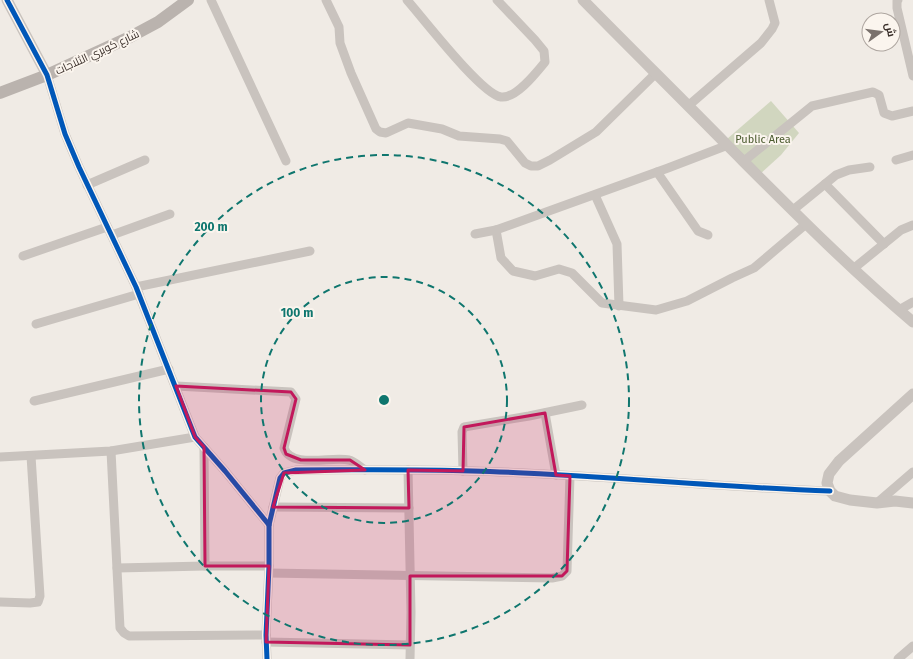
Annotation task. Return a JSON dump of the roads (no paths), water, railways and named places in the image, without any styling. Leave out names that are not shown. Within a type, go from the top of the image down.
[{"type":"main road","name":"شارع كوبري الثلاجات","points":[[0,93],[47,75],[158,22],[188,0]]},
{"type":"street","points":[[7,0],[47,75],[65,134],[87,185],[138,290],[195,437],[226,471],[269,524]]},
{"type":"street","points":[[211,0],[286,161]]},
{"type":"street","points":[[326,0],[340,27],[340,43],[351,73],[376,128],[380,132],[386,133],[408,123],[442,129],[458,136],[500,139],[507,142],[525,163],[530,166],[538,166],[550,160],[596,132],[655,74]]},
{"type":"street","points":[[407,0],[476,81],[492,94],[502,97],[513,94],[532,77],[545,62],[544,51],[499,1]]},
{"type":"street","points":[[583,0],[806,224],[853,269],[913,322]]},
{"type":"street","points":[[688,106],[761,42],[772,29],[775,23],[769,0]]},
{"type":"street","points":[[898,0],[897,8],[913,76]]},
{"type":"street","points":[[744,161],[812,106],[873,92],[879,95],[884,113],[888,115],[892,116],[913,111]]},
{"type":"street","points":[[475,234],[496,230],[728,145]]},
{"type":"street","points":[[896,160],[913,155]]},
{"type":"street","points":[[87,185],[146,160]]},
{"type":"street","points":[[793,210],[836,175],[849,170],[870,167]]},
{"type":"street","points":[[657,172],[698,231],[708,235]]},
{"type":"street","points":[[825,184],[884,244]]},
{"type":"street","points":[[595,195],[617,244],[619,306]]},
{"type":"street","points":[[22,256],[170,214]]},
{"type":"street","points":[[496,230],[501,258],[513,270],[535,276],[559,269],[572,273],[602,303],[656,310],[687,301],[754,268],[806,224]]},
{"type":"street","points":[[853,269],[901,230],[913,225]]},
{"type":"street","points":[[36,324],[138,290],[310,251]]},
{"type":"street","points":[[900,310],[913,302]]},
{"type":"street","points":[[34,401],[169,368]]},
{"type":"street","points":[[176,386],[291,392],[296,399],[284,448],[286,454],[290,457],[301,460],[350,460],[364,470]]},
{"type":"street","points":[[913,394],[839,461],[829,474],[827,482],[830,491],[834,496],[850,500],[877,503],[895,501],[913,503]]},
{"type":"street","points":[[463,471],[462,432],[464,427],[582,405]]},
{"type":"street","points":[[545,413],[556,475]]},
{"type":"street","points":[[0,457],[111,451],[195,437]]},
{"type":"street","points":[[204,447],[205,566]]},
{"type":"street","points":[[111,451],[120,628],[124,633],[129,636],[266,638],[410,645]]},
{"type":"street","points":[[0,602],[38,602],[40,596],[31,456]]},
{"type":"street","points":[[267,659],[266,638],[269,524],[280,478],[284,473],[296,470],[463,471],[830,491]]},
{"type":"street","points":[[408,470],[410,659]]},
{"type":"street","points":[[877,503],[913,472]]},
{"type":"street","points":[[117,568],[205,566],[410,576],[552,578],[562,576],[567,571],[570,476]]},
{"type":"street","points":[[273,507],[408,508]]},
{"type":"street","points":[[902,657],[913,646]]},
{"type":"park label","name":"Public Area","points":[[763,139]]}]
